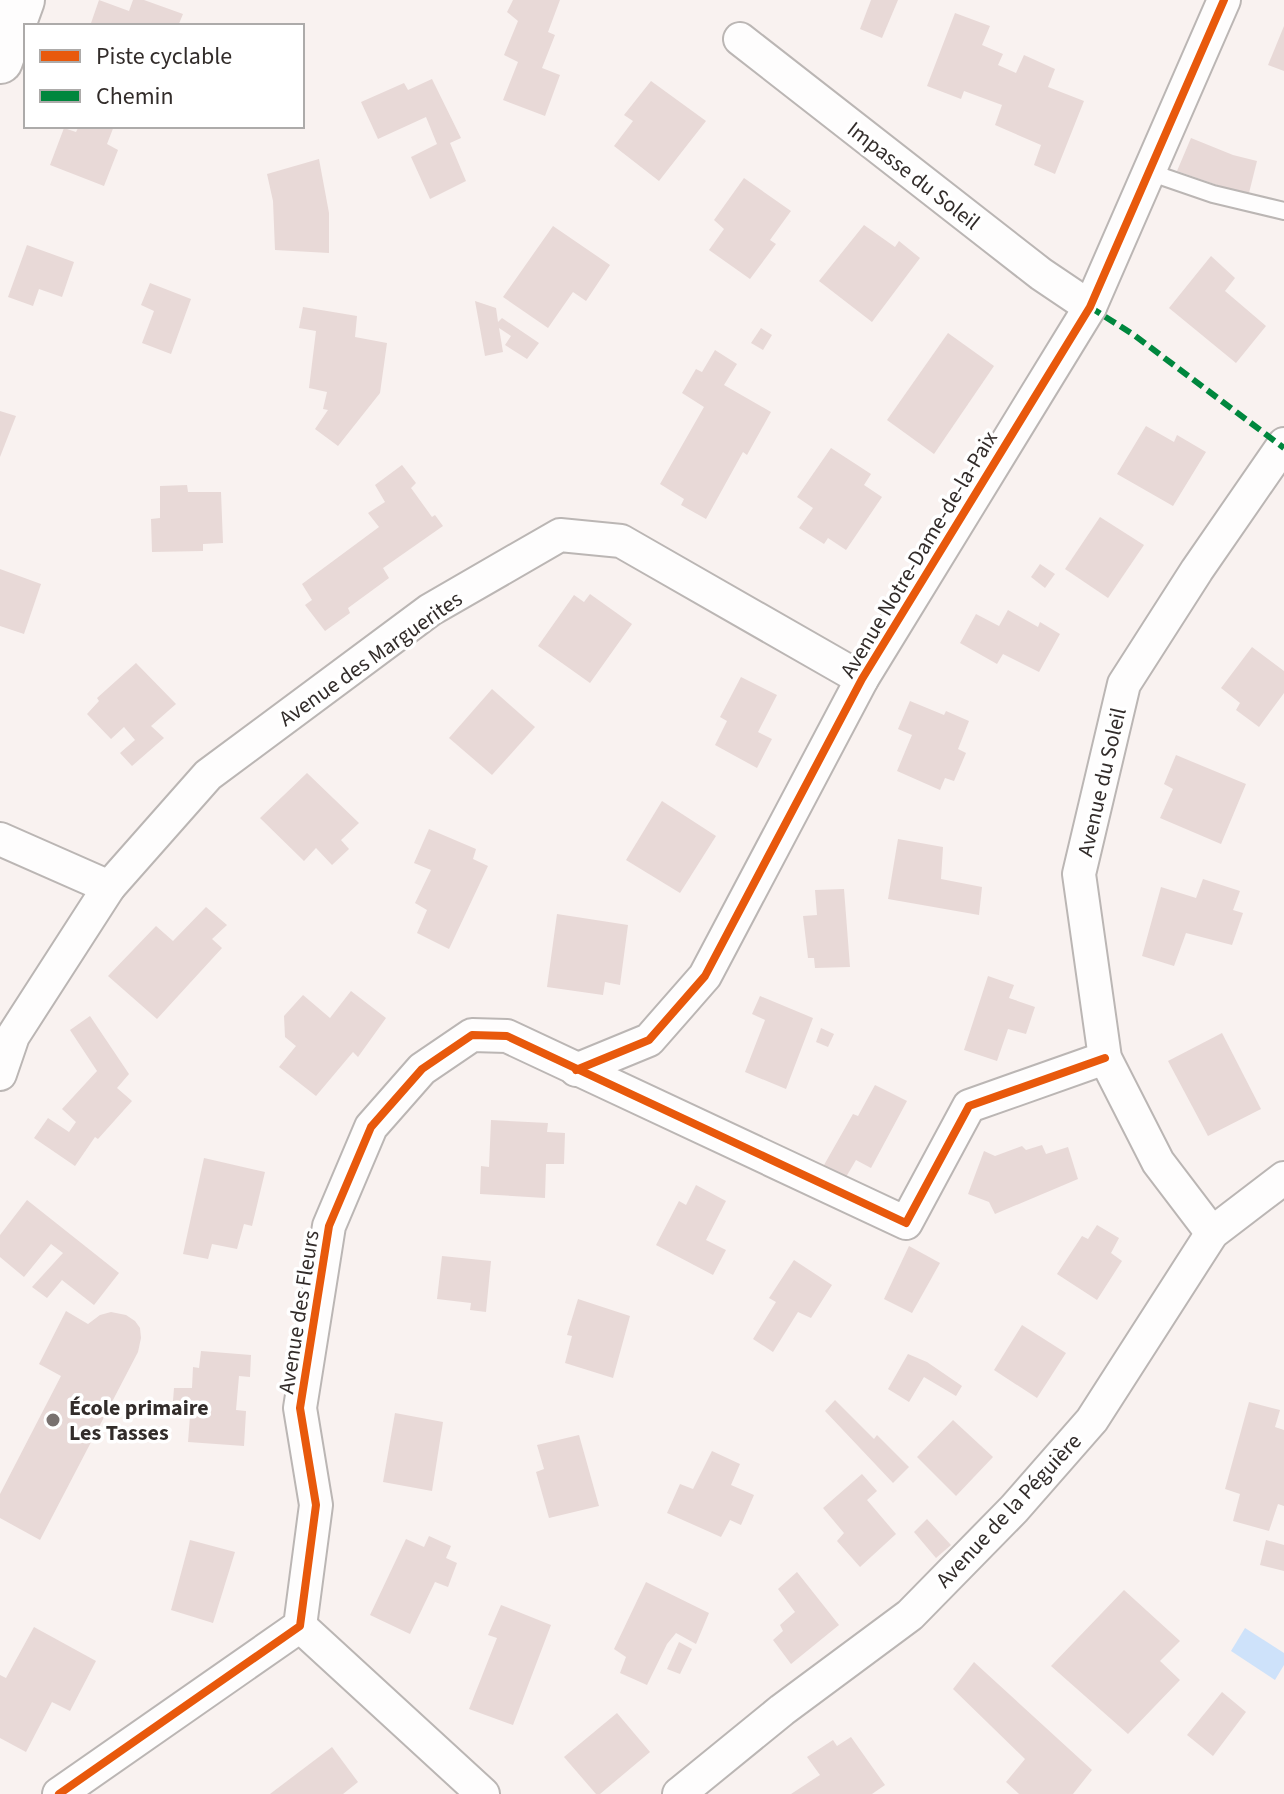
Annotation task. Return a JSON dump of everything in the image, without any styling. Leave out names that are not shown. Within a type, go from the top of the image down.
[{"type":"street","points":[[0,61],[22,0]]},
{"type":"street","name":"Avenue Notre-Dame-de-la-Paix","points":[[576,1070],[649,1040],[705,976],[862,679],[1090,307],[1224,0]]},
{"type":"street","name":"Impasse du Soleil","points":[[740,39],[1041,274],[1090,307]]},
{"type":"street","name":"Avenue du Soleil","points":[[1212,1233],[1158,1162],[1105,1058],[1079,874],[1124,684],[1197,570],[1284,444]]},
{"type":"street","name":"Avenue des Marguerites","points":[[0,1074],[13,1036],[109,887],[208,775],[430,610],[560,535],[621,541],[862,679]]},
{"type":"street","points":[[0,839],[109,887]]},
{"type":"street","name":"Avenue des Fleurs","points":[[300,1626],[316,1505],[300,1408],[329,1226],[371,1127],[422,1069],[472,1035],[507,1036],[906,1223],[969,1106],[1105,1058]]},
{"type":"street","name":"Avenue de la Péguière","points":[[679,1794],[782,1710],[910,1615],[1014,1509],[1092,1420],[1212,1233],[1284,1178]]},
{"type":"street","points":[[59,1794],[300,1626],[483,1794]]},
{"type":"lane","points":[[1149,172],[1213,194],[1284,211]]},
{"type":"water","points":[[1245,1628],[1284,1653],[1284,1665],[1275,1680],[1231,1651]]},
{"type":"building","points":[[99,0],[129,11],[133,0],[144,0],[183,14],[179,24],[91,24]]},
{"type":"building","points":[[513,0],[560,0],[548,32],[555,35],[542,68],[560,75],[545,116],[503,100],[518,62],[504,55],[518,21],[507,12]]},
{"type":"building","points":[[871,0],[898,0],[882,38],[860,29]]},
{"type":"building","points":[[955,13],[990,26],[982,45],[1003,54],[998,65],[1016,73],[1024,55],[1055,69],[1048,87],[1084,101],[1055,174],[1034,165],[1041,145],[995,125],[1002,105],[964,91],[961,99],[927,86]]},
{"type":"building","points":[[1284,26],[1284,71],[1268,65]]},
{"type":"building","points":[[432,79],[461,138],[450,143],[466,181],[430,199],[411,157],[437,144],[426,117],[378,139],[361,102],[404,83],[408,90]]},
{"type":"building","points":[[651,81],[706,121],[659,181],[614,146],[633,121],[624,115]]},
{"type":"building","points":[[64,128],[76,132],[78,128],[113,128],[107,144],[118,150],[104,186],[50,165]]},
{"type":"building","points":[[1191,138],[1257,161],[1249,193],[1177,171]]},
{"type":"building","points":[[319,159],[329,213],[329,253],[275,250],[273,201],[267,174]]},
{"type":"building","points":[[744,178],[791,211],[770,240],[776,244],[750,279],[709,250],[724,229],[714,220]]},
{"type":"building","points":[[864,225],[895,247],[899,241],[920,258],[872,322],[819,281]]},
{"type":"building","points":[[553,226],[610,265],[586,301],[573,292],[548,328],[503,297]]},
{"type":"building","points":[[27,245],[74,262],[62,297],[39,289],[33,306],[8,297]]},
{"type":"building","points":[[1211,256],[1235,278],[1225,291],[1266,326],[1236,363],[1169,308]]},
{"type":"building","points":[[150,283],[191,299],[171,354],[142,343],[154,311],[141,305]]},
{"type":"building","points":[[475,301],[496,308],[498,322],[502,318],[539,343],[527,359],[505,345],[511,336],[499,328],[503,352],[485,356]]},
{"type":"building","points":[[303,307],[357,316],[355,337],[387,343],[380,393],[338,446],[315,429],[328,410],[323,409],[327,392],[309,388],[316,331],[299,328]]},
{"type":"building","points":[[761,328],[772,335],[763,350],[751,343]]},
{"type":"building","points":[[948,333],[994,366],[934,454],[887,420]]},
{"type":"building","points":[[715,350],[737,364],[724,385],[771,412],[747,455],[743,452],[706,519],[681,505],[684,499],[660,484],[704,407],[682,393],[696,369],[702,372]]},
{"type":"building","points":[[0,411],[16,416],[0,457]]},
{"type":"building","points":[[1146,426],[1174,442],[1177,435],[1206,452],[1173,506],[1117,474]]},
{"type":"building","points":[[831,448],[871,474],[864,485],[882,497],[846,550],[828,538],[824,544],[799,528],[813,508],[797,497]]},
{"type":"building","points":[[402,465],[416,483],[411,488],[432,517],[435,515],[443,526],[383,568],[389,578],[348,608],[350,613],[325,631],[305,605],[312,600],[302,584],[379,527],[368,513],[385,502],[375,485]]},
{"type":"building","points":[[187,485],[188,492],[221,492],[223,543],[203,544],[203,551],[152,552],[151,519],[160,518],[160,486]]},
{"type":"building","points":[[1100,517],[1144,545],[1108,598],[1065,569]]},
{"type":"building","points":[[1040,564],[1055,574],[1045,588],[1031,577]]},
{"type":"building","points":[[0,569],[41,584],[24,634],[0,626]]},
{"type":"building","points":[[590,594],[632,624],[590,683],[538,646],[574,595],[584,602]]},
{"type":"building","points":[[1008,610],[1038,627],[1040,622],[1060,634],[1039,672],[1003,654],[997,664],[960,643],[976,614],[999,626]]},
{"type":"building","points":[[1252,647],[1284,671],[1284,693],[1259,727],[1236,710],[1240,703],[1221,688]]},
{"type":"building","points":[[136,663],[176,704],[151,726],[164,738],[132,766],[120,753],[135,740],[124,727],[111,739],[87,714],[99,701],[97,698]]},
{"type":"building","points":[[741,677],[777,695],[758,732],[772,739],[757,768],[715,745],[727,721],[720,717]]},
{"type":"building","points":[[492,689],[535,727],[492,775],[449,738]]},
{"type":"building","points":[[910,701],[969,721],[958,749],[966,753],[954,781],[945,778],[940,790],[897,771],[912,735],[898,729]]},
{"type":"building","points":[[1176,755],[1246,784],[1221,844],[1160,818],[1173,789],[1164,784]]},
{"type":"building","points":[[307,773],[359,823],[341,840],[349,849],[332,865],[316,848],[304,861],[260,818]]},
{"type":"building","points":[[662,801],[716,836],[680,893],[626,860]]},
{"type":"building","points":[[429,829],[476,849],[473,859],[488,866],[449,949],[417,933],[427,910],[415,903],[431,870],[414,863]]},
{"type":"building","points":[[898,839],[943,847],[941,879],[982,887],[979,915],[888,899]]},
{"type":"building","points":[[1203,879],[1240,891],[1233,910],[1243,913],[1232,945],[1186,933],[1174,966],[1142,956],[1161,887],[1196,898]]},
{"type":"building","points":[[844,889],[850,967],[815,968],[814,958],[808,958],[803,916],[817,915],[815,890]]},
{"type":"building","points":[[206,907],[227,925],[212,939],[222,948],[157,1019],[108,976],[156,926],[173,941]]},
{"type":"building","points":[[557,914],[628,925],[620,985],[605,982],[603,995],[547,987]]},
{"type":"building","points":[[988,976],[1014,985],[1009,998],[1035,1007],[1026,1034],[1008,1029],[997,1061],[964,1050]]},
{"type":"building","points":[[351,991],[386,1018],[358,1057],[353,1052],[316,1096],[279,1067],[296,1046],[285,1037],[284,1016],[303,995],[330,1018]]},
{"type":"building","points":[[760,996],[813,1018],[786,1089],[745,1072],[765,1020],[752,1014]]},
{"type":"building","points":[[90,1016],[129,1074],[117,1088],[132,1101],[98,1139],[95,1137],[75,1166],[34,1138],[48,1118],[69,1132],[76,1122],[62,1109],[97,1071],[70,1030]]},
{"type":"building","points":[[821,1028],[834,1034],[828,1047],[816,1042]]},
{"type":"building","points":[[1222,1033],[1261,1109],[1208,1136],[1168,1061]]},
{"type":"building","points":[[875,1085],[907,1101],[871,1168],[856,1160],[846,1177],[824,1165],[853,1114],[858,1116]]},
{"type":"building","points":[[491,1120],[548,1123],[547,1132],[565,1133],[564,1164],[546,1164],[545,1198],[480,1194],[481,1166],[489,1167]]},
{"type":"building","points":[[1042,1145],[1046,1154],[1068,1147],[1078,1179],[995,1214],[989,1202],[968,1194],[984,1151],[995,1156],[1022,1146],[1026,1150]]},
{"type":"building","points":[[204,1158],[265,1172],[252,1226],[244,1224],[237,1249],[212,1244],[208,1259],[183,1254]]},
{"type":"building","points":[[696,1185],[726,1201],[706,1240],[726,1250],[713,1275],[656,1245],[679,1201],[686,1205]]},
{"type":"building","points":[[27,1200],[119,1273],[94,1305],[62,1280],[47,1298],[32,1287],[63,1253],[51,1244],[24,1277],[0,1257],[0,1235]]},
{"type":"building","points":[[1097,1225],[1119,1238],[1111,1253],[1122,1261],[1097,1300],[1057,1274],[1082,1236],[1088,1239]]},
{"type":"building","points":[[909,1246],[940,1263],[912,1313],[884,1299]]},
{"type":"building","points":[[442,1256],[491,1261],[486,1312],[470,1310],[471,1303],[437,1299]]},
{"type":"building","points":[[794,1260],[832,1285],[811,1318],[798,1312],[773,1352],[753,1339],[776,1302],[769,1298]]},
{"type":"building","points":[[578,1299],[630,1316],[613,1378],[565,1363],[572,1336],[567,1335]]},
{"type":"building","points":[[66,1311],[88,1324],[100,1315],[111,1312],[126,1315],[140,1328],[141,1338],[138,1352],[40,1540],[0,1518],[0,1494],[61,1376],[39,1364]]},
{"type":"building","points":[[1022,1325],[1066,1353],[1037,1398],[994,1370]]},
{"type":"building","points":[[201,1351],[251,1355],[250,1377],[239,1376],[236,1410],[246,1411],[244,1446],[188,1442],[190,1416],[172,1414],[174,1388],[192,1388],[193,1367],[199,1368]]},
{"type":"building","points":[[908,1354],[927,1362],[962,1386],[956,1396],[924,1377],[909,1402],[888,1389]]},
{"type":"building","points":[[835,1400],[874,1439],[877,1435],[909,1467],[893,1483],[825,1411]]},
{"type":"building","points":[[1249,1402],[1280,1410],[1275,1427],[1284,1430],[1284,1506],[1278,1504],[1269,1531],[1233,1521],[1240,1494],[1225,1489]]},
{"type":"building","points":[[395,1413],[443,1422],[432,1491],[383,1482]]},
{"type":"building","points":[[953,1420],[993,1457],[956,1496],[917,1457]]},
{"type":"building","points":[[579,1435],[599,1506],[549,1518],[536,1472],[544,1469],[537,1445]]},
{"type":"building","points":[[712,1451],[740,1464],[731,1485],[754,1495],[741,1525],[730,1520],[721,1537],[667,1513],[680,1484],[693,1489]]},
{"type":"building","points":[[862,1474],[877,1491],[867,1500],[896,1534],[860,1567],[837,1541],[844,1533],[823,1508]]},
{"type":"building","points":[[927,1519],[951,1545],[936,1558],[914,1532]]},
{"type":"building","points":[[429,1536],[451,1546],[446,1558],[457,1563],[448,1587],[435,1582],[410,1634],[370,1615],[406,1539],[424,1547]]},
{"type":"building","points":[[190,1540],[235,1552],[213,1623],[171,1610]]},
{"type":"building","points":[[1266,1540],[1284,1545],[1284,1571],[1260,1565]]},
{"type":"building","points":[[797,1572],[839,1625],[791,1664],[773,1640],[783,1631],[780,1625],[795,1612],[778,1589]]},
{"type":"building","points":[[646,1582],[709,1613],[696,1644],[676,1633],[667,1644],[647,1685],[620,1673],[626,1657],[614,1649]]},
{"type":"building","points":[[1124,1590],[1180,1641],[1160,1661],[1180,1680],[1128,1734],[1051,1666]]},
{"type":"building","points":[[501,1605],[551,1625],[513,1725],[469,1709],[497,1638],[488,1635]]},
{"type":"building","points":[[34,1627],[96,1661],[70,1711],[52,1702],[26,1752],[0,1738],[0,1675],[6,1678]]},
{"type":"building","points":[[679,1642],[692,1649],[680,1674],[667,1669]]},
{"type":"building","points":[[974,1662],[1092,1770],[1073,1794],[1019,1794],[1006,1782],[1025,1759],[953,1689]]},
{"type":"building","points":[[1222,1692],[1246,1712],[1213,1756],[1187,1735]]},
{"type":"building","points":[[617,1713],[650,1752],[600,1794],[596,1794],[564,1757]]},
{"type":"building","points":[[851,1737],[885,1785],[872,1794],[791,1794],[820,1775],[807,1757],[833,1740],[837,1746]]},
{"type":"building","points":[[332,1747],[358,1782],[343,1794],[270,1794]]},
{"type":"marked path","points":[[1090,307],[1134,335],[1284,448]]},
{"type":"cycle path","points":[[576,1070],[649,1040],[705,976],[862,679],[1090,307],[1224,0]]},
{"type":"cycle path","points":[[59,1794],[300,1626],[316,1505],[300,1408],[329,1226],[371,1127],[422,1069],[472,1035],[507,1036],[906,1223],[969,1106],[1105,1058]]},
{"type":"place","name":"École primaire Les Tasses","points":[[53,1420]]}]
